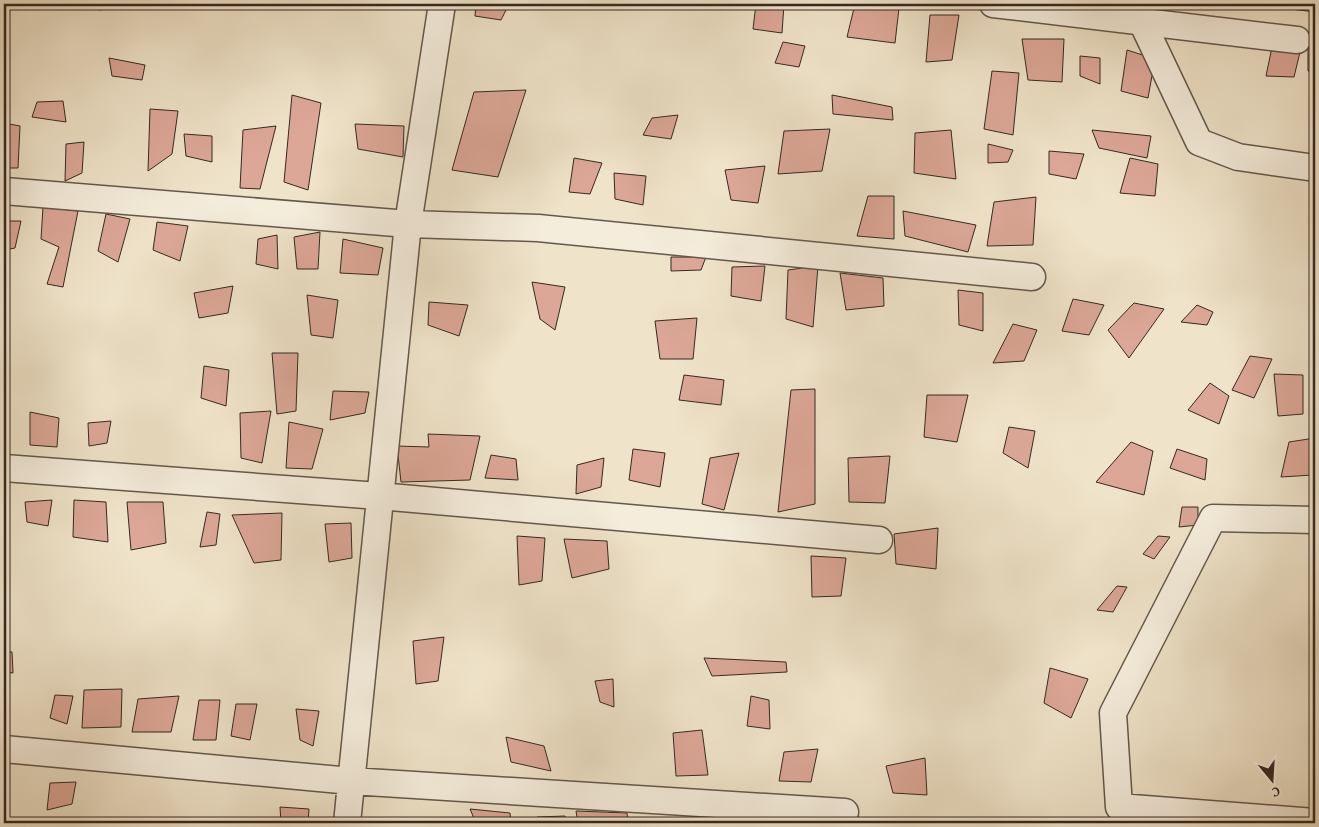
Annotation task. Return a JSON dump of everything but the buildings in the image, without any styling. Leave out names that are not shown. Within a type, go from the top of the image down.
[{"type":"street","points":[[347,823],[408,224],[442,4]]},
{"type":"street","points":[[993,4],[1297,40]]},
{"type":"street","points":[[1142,22],[1198,142],[1238,157],[1315,168]]},
{"type":"street","points":[[4,191],[408,224],[538,228],[1032,277]]},
{"type":"street","points":[[4,468],[379,496],[879,540]]},
{"type":"street","points":[[1315,520],[1213,518],[1113,713],[1119,807],[1315,822]]},
{"type":"street","points":[[4,749],[351,781],[846,812]]}]
